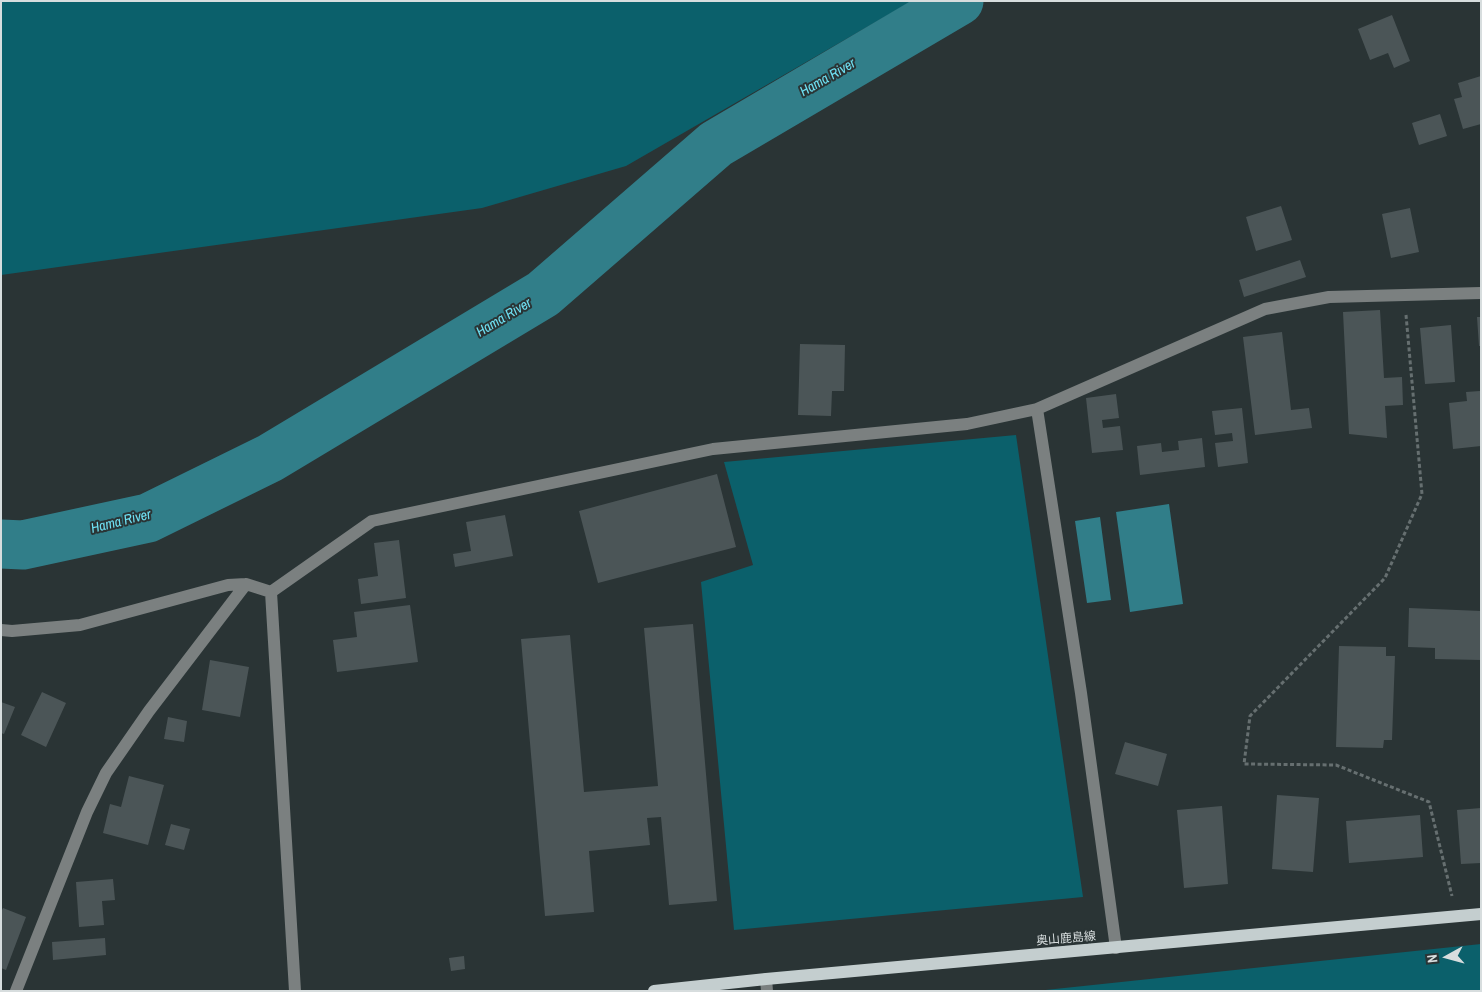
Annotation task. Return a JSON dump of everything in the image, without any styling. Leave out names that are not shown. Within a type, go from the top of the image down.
[{"type":"main road","name":"奥山鹿島線","points":[[654,991],[767,985],[1116,948],[1481,914]]},
{"type":"street","points":[[271,592],[372,521],[714,449],[967,424],[1037,410],[1265,309],[1329,297],[1481,293]]},
{"type":"street","points":[[1037,410],[1081,693],[1116,948]]},
{"type":"street","points":[[1,630],[12,631],[80,626],[228,585],[246,584],[271,592]]},
{"type":"street","points":[[16,991],[87,812],[106,773],[149,711],[246,584]]},
{"type":"street","points":[[271,592],[296,991]]},
{"type":"path","points":[[1404,295],[1422,494],[1385,578],[1250,716],[1244,764],[1336,765],[1428,802],[1457,916]]},
{"type":"shaded area","points":[[1,1],[912,1],[626,166],[482,208],[1,275]]},
{"type":"shaded area","points":[[1016,435],[1083,897],[734,930],[701,582],[753,565],[724,462]]},
{"type":"shaded area","points":[[1169,504],[1183,604],[1130,612],[1116,512]]},
{"type":"shaded area","points":[[1100,517],[1111,600],[1087,603],[1075,521]]},
{"type":"shaded area","points":[[1481,944],[1481,991],[1036,991]]},
{"type":"building","points":[[1392,15],[1410,61],[1394,68],[1388,53],[1370,60],[1358,29]]},
{"type":"building","points":[[1481,76],[1481,124],[1463,129],[1454,99],[1462,97],[1458,83]]},
{"type":"building","points":[[1440,114],[1447,136],[1419,145],[1412,123]]},
{"type":"building","points":[[1281,206],[1292,240],[1256,251],[1246,217]]},
{"type":"building","points":[[1410,208],[1419,252],[1391,258],[1382,214]]},
{"type":"building","points":[[1300,260],[1306,277],[1244,297],[1239,280]]},
{"type":"building","points":[[1380,310],[1384,378],[1402,377],[1403,405],[1385,406],[1387,438],[1349,434],[1343,312]]},
{"type":"building","points":[[1477,317],[1481,317],[1481,346],[1479,346]]},
{"type":"building","points":[[1451,325],[1455,382],[1425,384],[1420,328]]},
{"type":"building","points":[[1282,332],[1291,410],[1309,408],[1312,428],[1255,435],[1243,337]]},
{"type":"building","points":[[800,344],[845,345],[844,391],[832,391],[831,416],[798,415]]},
{"type":"building","points":[[1480,391],[1481,446],[1453,449],[1449,403],[1467,401],[1466,392]]},
{"type":"building","points":[[1116,394],[1119,418],[1102,420],[1103,428],[1120,426],[1123,450],[1092,453],[1086,398]]},
{"type":"building","points":[[1242,408],[1248,463],[1218,467],[1215,443],[1233,441],[1232,433],[1215,435],[1212,411]]},
{"type":"building","points":[[1202,438],[1205,467],[1140,475],[1137,446],[1161,443],[1162,452],[1179,450],[1178,441]]},
{"type":"building","points":[[717,474],[736,547],[598,583],[579,511]]},
{"type":"building","points":[[505,515],[513,556],[455,567],[453,554],[471,551],[466,522]]},
{"type":"building","points":[[399,540],[406,598],[361,604],[358,579],[378,576],[374,543]]},
{"type":"building","points":[[410,605],[418,662],[337,672],[333,640],[357,637],[354,612]]},
{"type":"building","points":[[1409,608],[1481,611],[1481,660],[1435,659],[1435,648],[1408,647]]},
{"type":"building","points":[[693,624],[717,901],[669,905],[661,817],[647,818],[650,845],[589,851],[594,912],[545,916],[521,639],[570,635],[584,792],[658,786],[644,628]]},
{"type":"building","points":[[1339,646],[1386,647],[1386,656],[1395,656],[1392,740],[1384,740],[1383,748],[1336,747]]},
{"type":"building","points":[[210,660],[249,667],[240,717],[202,710]]},
{"type":"building","points":[[42,692],[66,703],[46,747],[21,735]]},
{"type":"building","points":[[1,702],[15,707],[4,734],[1,733]]},
{"type":"building","points":[[168,717],[187,721],[184,742],[164,739]]},
{"type":"building","points":[[1125,742],[1167,754],[1158,786],[1115,774]]},
{"type":"building","points":[[129,776],[164,785],[148,845],[103,833],[110,804],[121,807]]},
{"type":"building","points":[[1277,795],[1319,798],[1313,872],[1272,869]]},
{"type":"building","points":[[1222,806],[1228,884],[1184,888],[1177,810]]},
{"type":"building","points":[[1481,808],[1481,863],[1461,864],[1457,810]]},
{"type":"building","points":[[1420,815],[1423,857],[1349,863],[1346,821]]},
{"type":"building","points":[[171,824],[190,829],[184,850],[165,845]]},
{"type":"building","points":[[113,879],[115,900],[102,901],[104,925],[79,927],[76,882]]},
{"type":"building","points":[[3,908],[26,917],[6,970],[1,968],[1,912]]},
{"type":"building","points":[[105,938],[106,955],[53,960],[52,942]]},
{"type":"building","points":[[464,956],[465,969],[451,971],[449,958]]},
{"type":"waterway","name":"Hama River","points":[[1,544],[23,545],[148,518],[270,458],[543,294],[716,144],[959,1]]}]
